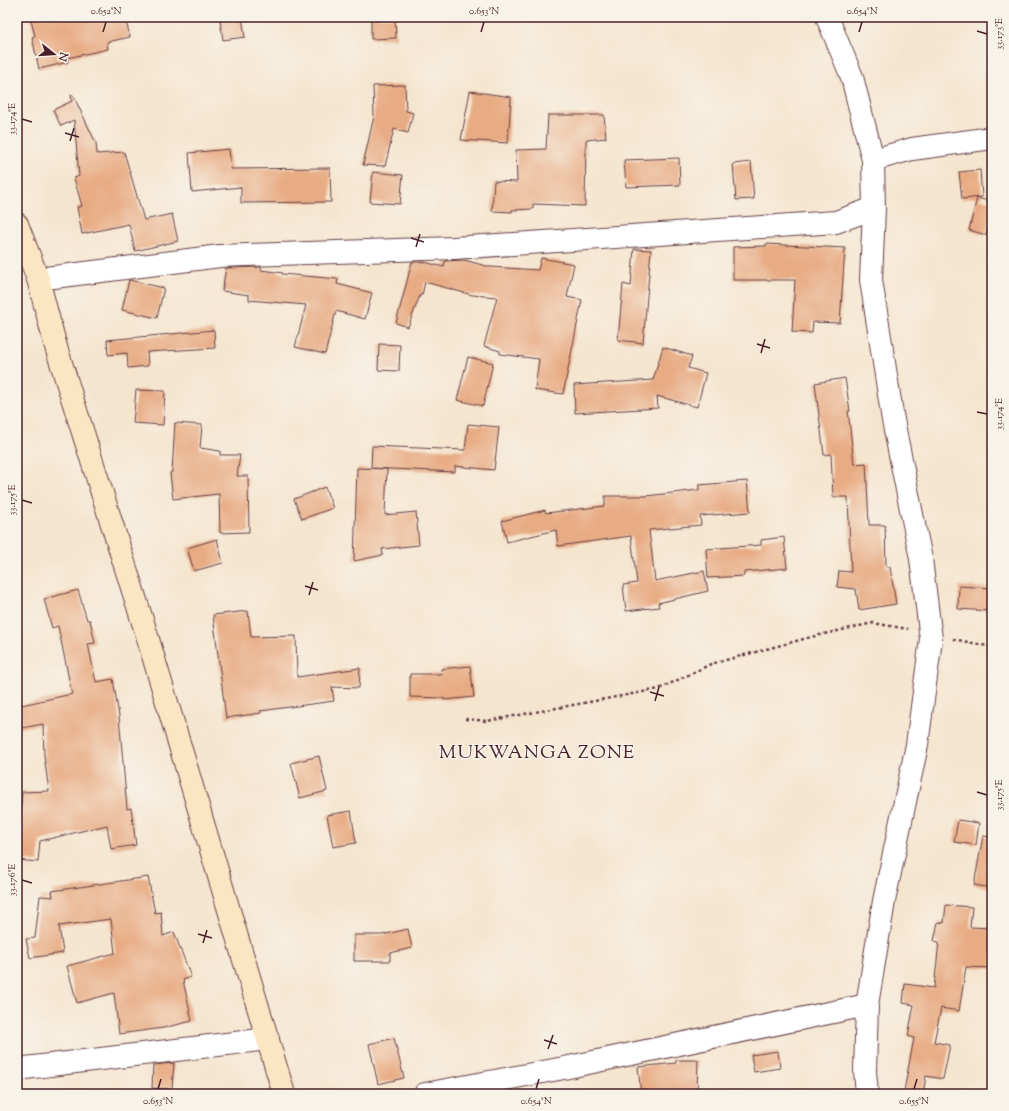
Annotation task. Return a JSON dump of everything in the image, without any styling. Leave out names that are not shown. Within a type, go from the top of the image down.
[{"type":"main road","points":[[17,224],[38,279],[56,348],[146,629],[284,1094]]},
{"type":"street","points":[[827,17],[852,77],[873,160],[874,208],[871,280],[893,420],[921,559],[931,639],[917,745],[884,901],[867,1005],[865,1071],[867,1094]]},
{"type":"street","points":[[873,160],[912,149],[992,138]]},
{"type":"street","points":[[38,279],[220,256],[454,248],[836,222],[874,208]]},
{"type":"street","points":[[425,1094],[564,1068],[867,1005]]},
{"type":"street","points":[[17,1068],[268,1039]]},
{"type":"path","points":[[465,719],[487,721],[659,689],[711,664],[812,637],[873,623],[909,629],[931,639],[955,639],[992,647]]},
{"type":"building","points":[[30,17],[125,17],[130,37],[107,42],[108,49],[67,58],[68,62],[39,69],[32,37],[35,36]]},
{"type":"building","points":[[242,17],[245,37],[223,40],[220,20]]},
{"type":"building","points":[[371,17],[395,17],[396,38],[371,39]]},
{"type":"building","points":[[405,85],[406,111],[413,113],[408,133],[394,129],[385,166],[363,165],[374,116],[373,86]]},
{"type":"building","points":[[470,91],[511,97],[508,143],[461,140]]},
{"type":"building","points":[[71,95],[73,95],[96,143],[97,154],[124,152],[144,220],[172,214],[178,241],[135,251],[129,224],[82,234],[77,207],[82,206],[74,178],[79,176],[74,120],[61,126],[53,110],[72,101]]},
{"type":"building","points":[[548,115],[604,115],[606,138],[586,140],[585,206],[533,204],[533,209],[512,210],[512,212],[492,211],[494,181],[517,182],[516,150],[546,149]]},
{"type":"building","points":[[229,149],[231,169],[330,168],[331,202],[241,203],[241,187],[192,192],[189,153]]},
{"type":"building","points":[[679,158],[680,185],[626,187],[624,160]]},
{"type":"building","points":[[751,162],[754,199],[736,200],[733,164]]},
{"type":"building","points":[[980,170],[982,197],[962,199],[959,172]]},
{"type":"building","points":[[373,172],[403,175],[400,204],[370,202]]},
{"type":"building","points":[[977,198],[992,202],[992,213],[986,235],[969,230]]},
{"type":"building","points":[[766,244],[845,248],[840,323],[813,322],[812,333],[792,332],[795,280],[733,280],[733,247],[766,246]]},
{"type":"building","points":[[634,249],[651,250],[643,343],[618,340],[623,284],[631,286]]},
{"type":"building","points":[[541,258],[574,264],[567,297],[582,300],[563,394],[535,390],[539,359],[500,354],[500,351],[484,346],[497,297],[472,295],[425,282],[422,295],[420,295],[408,327],[396,323],[412,262],[424,262],[444,267],[445,261],[464,260],[490,267],[538,270]]},
{"type":"building","points":[[261,267],[261,270],[283,273],[282,274],[338,279],[337,284],[372,293],[365,319],[336,311],[325,354],[295,347],[306,305],[249,300],[249,295],[222,291],[226,268]]},
{"type":"building","points":[[129,280],[164,288],[157,318],[122,310]]},
{"type":"building","points":[[214,330],[215,348],[147,352],[148,366],[128,368],[127,353],[108,355],[107,340]]},
{"type":"building","points":[[379,344],[400,345],[399,371],[378,370]]},
{"type":"building","points":[[663,347],[692,356],[688,368],[706,373],[697,407],[657,396],[658,408],[575,413],[574,385],[653,380]]},
{"type":"building","points":[[468,357],[493,363],[483,406],[457,400]]},
{"type":"building","points":[[845,378],[850,411],[848,411],[854,464],[866,463],[869,525],[885,525],[886,567],[890,567],[896,604],[859,610],[856,589],[837,587],[839,571],[851,572],[848,497],[833,497],[831,454],[824,455],[815,383]]},
{"type":"building","points":[[136,390],[165,391],[163,425],[133,423]]},
{"type":"building","points":[[175,423],[202,425],[200,448],[220,451],[220,455],[240,455],[237,476],[248,476],[249,532],[220,533],[219,494],[173,499],[170,473],[172,472]]},
{"type":"building","points":[[468,424],[499,427],[494,470],[455,466],[455,472],[371,468],[372,446],[465,450]]},
{"type":"building","points":[[357,468],[387,469],[385,515],[416,512],[419,545],[382,549],[383,555],[354,561]]},
{"type":"building","points":[[747,481],[750,512],[700,516],[701,525],[649,530],[655,581],[704,571],[708,591],[658,603],[659,607],[626,611],[623,585],[637,583],[631,536],[558,546],[556,530],[507,542],[502,521],[545,510],[546,513],[605,506],[605,496],[646,496],[699,490],[699,485]]},
{"type":"building","points":[[325,487],[333,508],[302,519],[294,499]]},
{"type":"building","points":[[784,537],[787,568],[744,572],[744,576],[708,578],[706,549],[761,545],[761,540]]},
{"type":"building","points":[[217,539],[223,563],[194,571],[187,548]]},
{"type":"building","points":[[959,586],[991,588],[990,611],[958,609]]},
{"type":"building","points":[[78,590],[87,620],[90,620],[95,643],[88,644],[96,682],[113,679],[119,716],[127,809],[131,808],[136,845],[111,849],[107,825],[40,841],[38,862],[17,860],[22,792],[49,791],[44,756],[43,724],[17,729],[17,706],[72,694],[58,626],[52,628],[44,599]]},
{"type":"building","points":[[248,611],[251,637],[296,636],[297,677],[360,668],[359,688],[332,687],[334,701],[260,711],[261,713],[226,718],[213,615]]},
{"type":"building","points":[[470,666],[474,697],[444,700],[444,698],[410,697],[410,674],[442,674],[441,669]]},
{"type":"building","points":[[319,756],[327,791],[300,798],[291,763]]},
{"type":"building","points":[[351,811],[356,843],[333,847],[327,815]]},
{"type":"building","points":[[958,820],[979,823],[976,845],[954,842]]},
{"type":"building","points":[[983,836],[992,837],[992,888],[974,885]]},
{"type":"building","points":[[148,877],[155,913],[161,912],[163,936],[174,932],[191,977],[183,980],[192,1021],[163,1028],[119,1034],[114,993],[77,1003],[67,966],[115,953],[111,919],[59,926],[63,953],[30,958],[26,939],[35,938],[40,896],[53,897],[52,891]]},
{"type":"building","points":[[946,905],[972,907],[970,927],[992,928],[992,968],[966,967],[959,1011],[941,1008],[934,1042],[950,1045],[943,1079],[926,1076],[923,1094],[920,1094],[904,1091],[914,1038],[908,1036],[914,1005],[903,1003],[905,984],[934,988],[939,942],[934,941],[938,922],[944,923]]},
{"type":"building","points":[[408,929],[412,948],[390,953],[390,961],[354,961],[354,935],[382,935]]},
{"type":"building","points":[[394,1038],[404,1078],[378,1084],[369,1044]]},
{"type":"building","points":[[778,1051],[780,1068],[754,1072],[751,1055]]},
{"type":"building","points":[[676,1060],[698,1060],[697,1094],[641,1094],[638,1067],[676,1063]]},
{"type":"building","points":[[174,1063],[172,1089],[152,1088],[153,1065]]},
{"type":"district","name":"MUKWANGA ZONE","points":[[537,753]]}]
